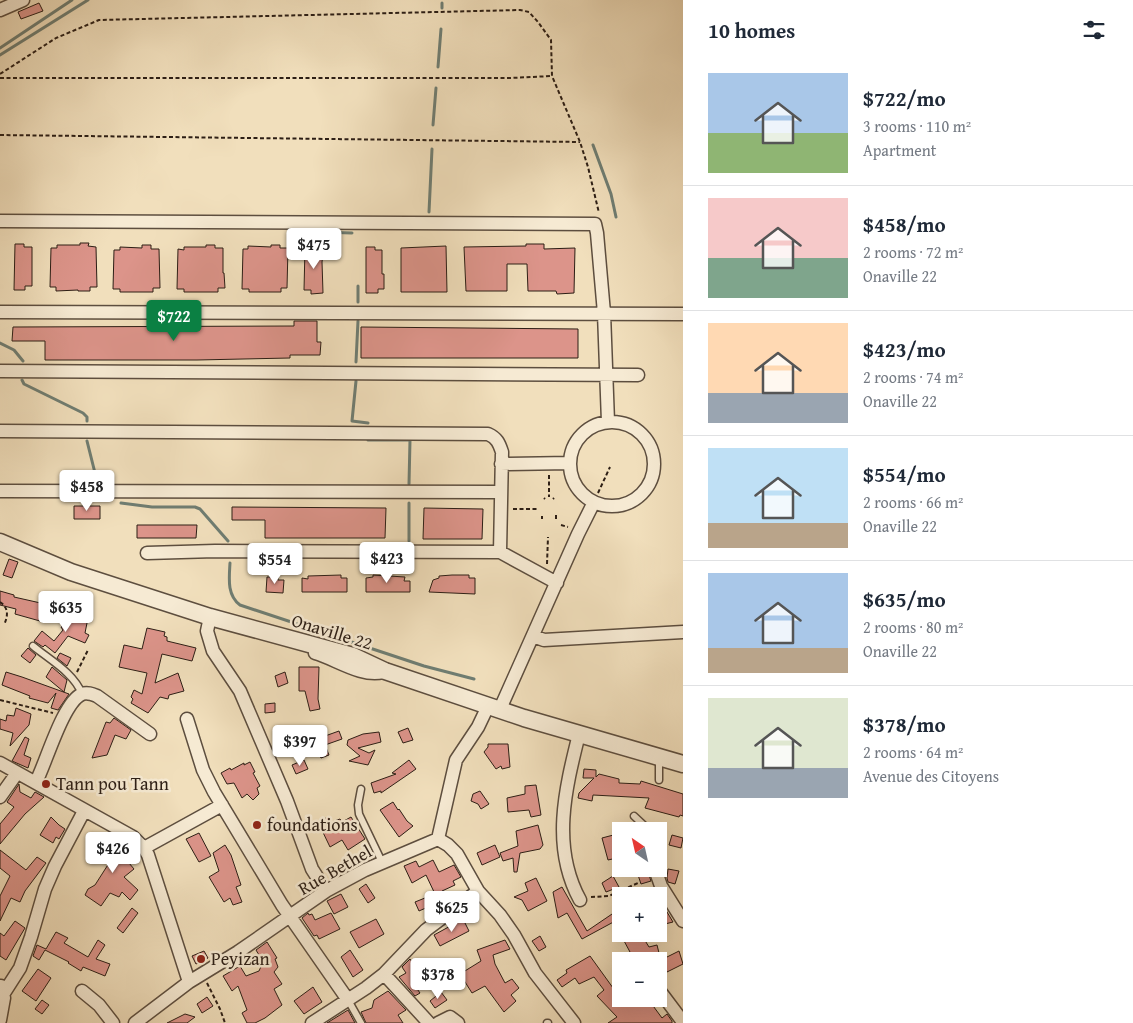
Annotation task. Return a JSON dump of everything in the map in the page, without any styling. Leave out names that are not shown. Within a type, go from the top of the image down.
[{"type":"street","points":[[0,10],[23,0]]},
{"type":"street","points":[[0,221],[594,224],[597,233],[604,313],[608,422]]},
{"type":"street","points":[[0,312],[683,314]]},
{"type":"street","points":[[0,371],[638,375]]},
{"type":"street","points":[[608,422],[624,423],[638,430],[648,441],[654,456],[654,471],[648,485],[638,497],[624,504],[609,506],[594,502],[581,492],[573,479],[570,463],[572,451],[577,440],[591,428],[608,422]]},
{"type":"street","points":[[0,431],[488,434],[496,437],[502,452],[500,552]]},
{"type":"street","points":[[501,464],[570,463]]},
{"type":"street","points":[[0,490],[500,492]]},
{"type":"street","points":[[574,1023],[535,973],[514,935],[500,915],[478,891],[457,854],[438,839],[456,760],[481,722],[494,708],[534,636],[594,502]]},
{"type":"street","name":"Onaville 22","points":[[0,542],[71,572],[210,617],[353,656],[385,671],[524,718],[683,764]]},
{"type":"street","points":[[147,553],[500,552],[557,583]]},
{"type":"street","points":[[210,617],[207,631],[213,651],[240,690],[288,801],[312,869],[326,891]]},
{"type":"street","points":[[534,636],[544,640],[683,632]]},
{"type":"street","points":[[36,782],[63,716],[82,694],[88,693],[97,696],[150,734]]},
{"type":"street","points":[[188,719],[204,770],[222,805],[290,917],[348,1000]]},
{"type":"street","points":[[580,734],[568,777],[563,833],[567,868],[580,900]]},
{"type":"street","points":[[0,763],[133,837],[144,848],[158,884],[189,982]]},
{"type":"street","points":[[0,797],[17,773]]},
{"type":"street","points":[[144,848],[222,805]]},
{"type":"street","points":[[5,1023],[0,1020],[2,989],[20,968],[32,937],[45,889],[84,811]]},
{"type":"street","name":"Rue Bethel","points":[[135,1023],[189,982],[290,917],[326,891],[351,876],[438,839]]},
{"type":"street","points":[[658,878],[661,886],[683,921]]},
{"type":"street","points":[[312,1023],[384,974],[426,930],[478,891]]},
{"type":"street","points":[[384,974],[428,1023]]},
{"type":"street","points":[[82,991],[99,1005],[113,1023]]},
{"type":"street","points":[[667,1001],[683,1022]]},
{"type":"street","points":[[438,1023],[450,1017],[458,1023]]},
{"type":"lane","points":[[33,646],[73,678],[82,694]]},
{"type":"lane","points":[[659,756],[659,780]]},
{"type":"lane","points":[[362,789],[358,805],[359,814],[382,862]]},
{"type":"lane","points":[[634,816],[640,822]]},
{"type":"lane","points":[[348,1000],[362,1023]]},
{"type":"path","points":[[0,74],[56,38],[99,20],[520,10],[529,12],[551,40],[552,76],[580,142],[588,167],[599,215],[594,224]]},
{"type":"path","points":[[0,78],[510,78],[552,76]]},
{"type":"path","points":[[0,135],[580,142]]},
{"type":"path","points":[[603,482],[610,467]]},
{"type":"path","points":[[549,477],[549,497]]},
{"type":"path","points":[[500,509],[537,509]]},
{"type":"path","points":[[556,515],[556,520]]},
{"type":"path","points":[[547,566],[548,537]]},
{"type":"path","points":[[0,602],[4,604],[8,616],[4,625]]},
{"type":"path","points":[[73,678],[88,650]]},
{"type":"path","points":[[0,700],[63,716]]},
{"type":"path","points":[[580,900],[609,896],[638,883]]},
{"type":"path","points":[[203,974],[224,1023]]},
{"type":"building","points":[[39,3],[43,11],[21,19],[18,12]]},
{"type":"building","points":[[80,243],[89,243],[88,246],[96,247],[97,287],[90,287],[90,291],[56,291],[56,287],[50,287],[51,248],[57,248],[57,245],[80,245]]},
{"type":"building","points":[[15,244],[24,244],[24,247],[32,247],[32,286],[25,286],[25,290],[14,290]]},
{"type":"building","points":[[526,244],[544,244],[544,249],[575,248],[574,293],[557,294],[556,291],[528,291],[527,264],[507,264],[507,291],[466,291],[464,247],[526,246]]},
{"type":"building","points":[[142,245],[151,245],[151,249],[159,249],[160,288],[153,288],[153,292],[120,292],[120,289],[113,289],[114,250],[120,250],[120,247],[142,248]]},
{"type":"building","points":[[206,245],[215,245],[215,248],[223,248],[225,288],[218,288],[218,292],[184,292],[184,289],[177,289],[178,249],[184,250],[184,247],[206,247]]},
{"type":"building","points":[[271,245],[280,245],[280,248],[288,248],[287,288],[281,288],[281,292],[249,292],[249,289],[242,289],[243,249],[248,249],[248,246],[271,247]]},
{"type":"building","points":[[312,246],[324,246],[322,262],[323,293],[311,294],[311,290],[304,290],[305,249],[312,249]]},
{"type":"building","points":[[446,246],[447,292],[401,292],[401,248]]},
{"type":"building","points":[[366,247],[375,247],[375,250],[382,250],[384,289],[378,289],[378,293],[366,293]]},
{"type":"building","points":[[294,321],[317,321],[317,342],[321,342],[320,355],[290,355],[290,358],[197,360],[45,360],[45,341],[12,341],[13,327],[294,326]]},
{"type":"building","points":[[361,327],[578,329],[578,358],[361,358]]},
{"type":"building","points":[[74,506],[100,506],[100,519],[74,519]]},
{"type":"building","points":[[232,507],[386,508],[385,538],[265,538],[265,520],[232,520]]},
{"type":"building","points":[[424,508],[483,509],[482,539],[423,539]]},
{"type":"building","points":[[137,525],[197,525],[196,538],[137,538]]},
{"type":"building","points":[[9,559],[18,562],[12,578],[3,575]]},
{"type":"building","points":[[341,575],[341,578],[347,578],[347,592],[302,592],[302,578],[308,579],[308,576]]},
{"type":"building","points":[[373,575],[405,577],[404,581],[410,581],[410,592],[366,592],[366,578],[373,577]]},
{"type":"building","points":[[469,575],[469,578],[475,578],[475,594],[429,592],[433,580],[439,578],[439,576]]},
{"type":"building","points":[[267,577],[278,577],[278,580],[284,580],[283,593],[266,592]]},
{"type":"building","points":[[0,591],[14,595],[14,597],[45,604],[40,621],[15,614],[16,609],[0,605]]},
{"type":"building","points":[[70,613],[88,618],[85,633],[89,635],[85,643],[68,636],[55,653],[45,645],[43,647],[34,641],[42,631],[54,641],[63,630],[61,627],[68,624]]},
{"type":"building","points":[[147,628],[165,632],[164,636],[167,637],[167,641],[196,648],[192,661],[162,654],[155,683],[178,673],[184,691],[169,695],[168,699],[160,697],[148,713],[131,703],[134,690],[142,694],[147,673],[119,667],[124,645],[142,649]]},
{"type":"building","points":[[28,648],[36,655],[30,663],[21,656]]},
{"type":"building","points":[[60,653],[71,658],[67,666],[57,658]]},
{"type":"building","points":[[52,667],[67,680],[64,692],[46,677]]},
{"type":"building","points":[[299,667],[319,667],[318,699],[320,709],[310,711],[305,691],[299,691]]},
{"type":"building","points":[[6,672],[69,694],[58,710],[51,708],[56,693],[48,703],[29,698],[30,696],[2,685]]},
{"type":"building","points":[[285,672],[288,683],[278,687],[275,676]]},
{"type":"building","points":[[275,703],[275,712],[265,713],[265,704]]},
{"type":"building","points":[[16,708],[31,714],[29,725],[10,746],[13,733],[0,729],[0,719],[6,721],[7,715],[14,716]]},
{"type":"building","points":[[114,718],[131,730],[126,739],[115,735],[107,755],[92,758],[106,722],[110,723]]},
{"type":"building","points":[[322,727],[325,736],[339,731],[342,739],[325,745],[329,755],[321,758],[318,751],[311,755],[305,737],[314,735],[312,730]]},
{"type":"building","points":[[408,728],[413,740],[403,743],[398,732]]},
{"type":"building","points":[[379,732],[381,742],[358,748],[369,753],[375,750],[368,765],[349,761],[360,756],[347,745],[348,740],[363,734]]},
{"type":"building","points":[[25,737],[29,739],[24,755],[31,758],[28,768],[12,761]]},
{"type":"building","points":[[488,744],[508,744],[510,767],[502,769],[501,766],[496,769],[484,752]]},
{"type":"building","points":[[304,760],[308,769],[296,774],[292,765]]},
{"type":"building","points":[[409,760],[416,769],[381,793],[381,791],[374,793],[371,783],[396,774],[392,773]]},
{"type":"building","points":[[250,762],[260,786],[257,788],[259,794],[253,800],[247,794],[242,798],[234,783],[227,784],[221,773]]},
{"type":"building","points":[[584,769],[596,770],[596,777],[599,774],[619,779],[619,783],[640,784],[641,781],[683,794],[683,816],[680,815],[679,817],[645,808],[649,798],[593,795],[592,801],[578,798],[579,793],[594,778],[583,778]]},
{"type":"building","points":[[19,784],[20,792],[31,798],[35,792],[44,797],[25,814],[0,844],[0,824],[14,807],[7,802]]},
{"type":"building","points":[[536,785],[541,815],[531,817],[529,810],[508,812],[507,798],[525,794],[525,786]]},
{"type":"building","points":[[480,791],[489,804],[481,809],[478,804],[471,801],[473,794]]},
{"type":"building","points":[[393,802],[413,826],[399,837],[380,810]]},
{"type":"building","points":[[51,817],[65,829],[59,839],[56,837],[53,843],[40,835]]},
{"type":"building","points":[[328,817],[331,822],[340,819],[342,822],[351,817],[365,839],[348,850],[342,840],[330,847],[318,822]]},
{"type":"building","points":[[538,825],[543,845],[540,849],[520,853],[517,872],[514,872],[513,858],[503,861],[500,853],[518,846],[516,831]]},
{"type":"building","points":[[199,833],[211,856],[199,862],[186,839]]},
{"type":"building","points":[[106,835],[126,849],[128,853],[124,857],[134,869],[124,877],[138,890],[130,900],[122,892],[119,897],[110,893],[101,906],[85,895],[88,889],[95,885],[111,860],[95,849]]},
{"type":"building","points":[[612,835],[612,859],[608,860],[602,838]]},
{"type":"building","points":[[672,835],[683,838],[681,848],[669,845]]},
{"type":"building","points":[[225,845],[231,855],[241,885],[236,887],[242,902],[233,905],[230,898],[224,902],[209,877],[219,871],[213,853]]},
{"type":"building","points":[[495,845],[500,857],[482,865],[477,853]]},
{"type":"building","points":[[0,850],[26,870],[37,857],[46,863],[25,891],[20,902],[11,898],[0,921],[0,896],[10,876],[0,868]]},
{"type":"building","points":[[433,860],[439,872],[454,865],[461,877],[453,881],[455,885],[442,891],[446,899],[419,911],[415,902],[435,894],[426,875],[412,883],[404,866],[416,861],[419,867]]},
{"type":"building","points":[[668,869],[679,871],[675,884],[668,882]]},
{"type":"building","points":[[612,877],[619,887],[612,887],[612,890],[606,892],[602,883]]},
{"type":"building","points":[[536,878],[547,901],[528,911],[522,900],[514,897],[528,891],[525,883]]},
{"type":"building","points":[[639,878],[650,878],[651,881],[641,884]]},
{"type":"building","points":[[366,884],[375,898],[368,903],[359,889]]},
{"type":"building","points":[[562,887],[587,931],[612,914],[612,923],[582,939],[567,913],[558,918],[553,892]]},
{"type":"building","points":[[341,894],[348,907],[334,914],[327,901]]},
{"type":"building","points":[[132,908],[138,913],[123,933],[117,928]]},
{"type":"building","points":[[667,912],[673,922],[667,924]]},
{"type":"building","points":[[308,913],[309,915],[312,914],[315,920],[331,913],[340,929],[319,939],[317,935],[314,936],[302,918]]},
{"type":"building","points":[[376,919],[384,934],[359,948],[350,932]]},
{"type":"building","points":[[463,919],[469,931],[440,946],[434,935]]},
{"type":"building","points":[[15,921],[25,928],[6,960],[0,956],[0,933],[4,936]]},
{"type":"building","points":[[56,932],[68,938],[64,943],[88,957],[98,940],[105,945],[96,959],[110,964],[105,976],[83,967],[81,971],[69,962],[45,950],[39,960],[33,956],[37,945],[46,949]]},
{"type":"building","points":[[540,936],[546,947],[539,951],[532,941]]},
{"type":"building","points":[[505,940],[510,949],[493,955],[495,964],[505,983],[512,979],[519,988],[511,995],[516,1001],[504,1012],[485,986],[472,993],[460,974],[481,961],[477,950]]},
{"type":"building","points":[[267,942],[277,958],[275,959],[278,967],[274,972],[282,984],[274,989],[282,1005],[265,1018],[255,1023],[247,1023],[242,1013],[247,1010],[238,986],[232,991],[223,976],[240,966],[246,976],[259,971],[263,962],[256,950]]},
{"type":"building","points":[[625,942],[646,942],[649,947],[657,945],[659,952],[630,952]]},
{"type":"building","points":[[350,950],[363,970],[353,977],[341,957]]},
{"type":"building","points":[[204,951],[208,958],[196,964],[192,956]]},
{"type":"building","points":[[679,951],[683,964],[667,972],[667,957]]},
{"type":"building","points":[[590,956],[612,987],[612,1007],[654,1007],[662,1018],[667,1014],[672,1023],[608,1023],[617,1017],[597,996],[604,990],[594,977],[579,984],[575,978],[562,987],[557,980],[567,973],[566,970]]},
{"type":"building","points":[[410,959],[423,977],[413,983],[420,993],[415,996],[399,977],[406,973],[402,967]]},
{"type":"building","points":[[38,969],[51,978],[36,1001],[22,991]]},
{"type":"building","points":[[313,987],[322,1002],[304,1014],[294,1001]]},
{"type":"building","points":[[388,991],[406,1010],[398,1015],[403,1023],[366,1023],[361,1012],[372,1008],[374,1000]]},
{"type":"building","points":[[441,992],[447,1000],[435,1008],[430,1001]]},
{"type":"building","points":[[207,997],[213,1006],[202,1013],[197,1004]]},
{"type":"building","points":[[42,1000],[49,1005],[42,1014],[35,1009]]},
{"type":"building","points":[[348,1010],[355,1023],[327,1023]]},
{"type":"building","points":[[185,1014],[195,1017],[187,1023],[167,1023]]},
{"type":"waterway","points":[[0,48],[72,0]]},
{"type":"waterway","points":[[0,55],[88,0]]},
{"type":"waterway","points":[[442,3],[442,8]]},
{"type":"waterway","points":[[438,67],[441,29]]},
{"type":"waterway","points":[[433,125],[436,88]]},
{"type":"waterway","points":[[593,145],[611,194],[616,217]]},
{"type":"waterway","points":[[429,212],[432,149]]},
{"type":"waterway","points":[[321,232],[352,233]]},
{"type":"waterway","points":[[358,286],[358,302]]},
{"type":"waterway","points":[[356,362],[358,321]]},
{"type":"waterway","points":[[0,343],[14,350],[23,361]]},
{"type":"waterway","points":[[22,380],[24,384],[83,413],[87,417],[87,421]]},
{"type":"waterway","points":[[356,381],[352,421],[368,423]]},
{"type":"waterway","points":[[368,438],[368,440],[410,440],[409,484]]},
{"type":"waterway","points":[[87,441],[97,481]]},
{"type":"waterway","points":[[121,503],[152,507],[195,507],[200,509],[228,541]]},
{"type":"waterway","points":[[409,503],[409,541]]},
{"type":"waterway","points":[[230,563],[229,581],[231,592],[240,605],[424,666],[474,679]]},
{"type":"place","name":"Tann pou Tann","points":[[46,784]]},
{"type":"place","name":"foundations","points":[[257,825]]},
{"type":"place","name":"Peyizan","points":[[201,959]]}]
